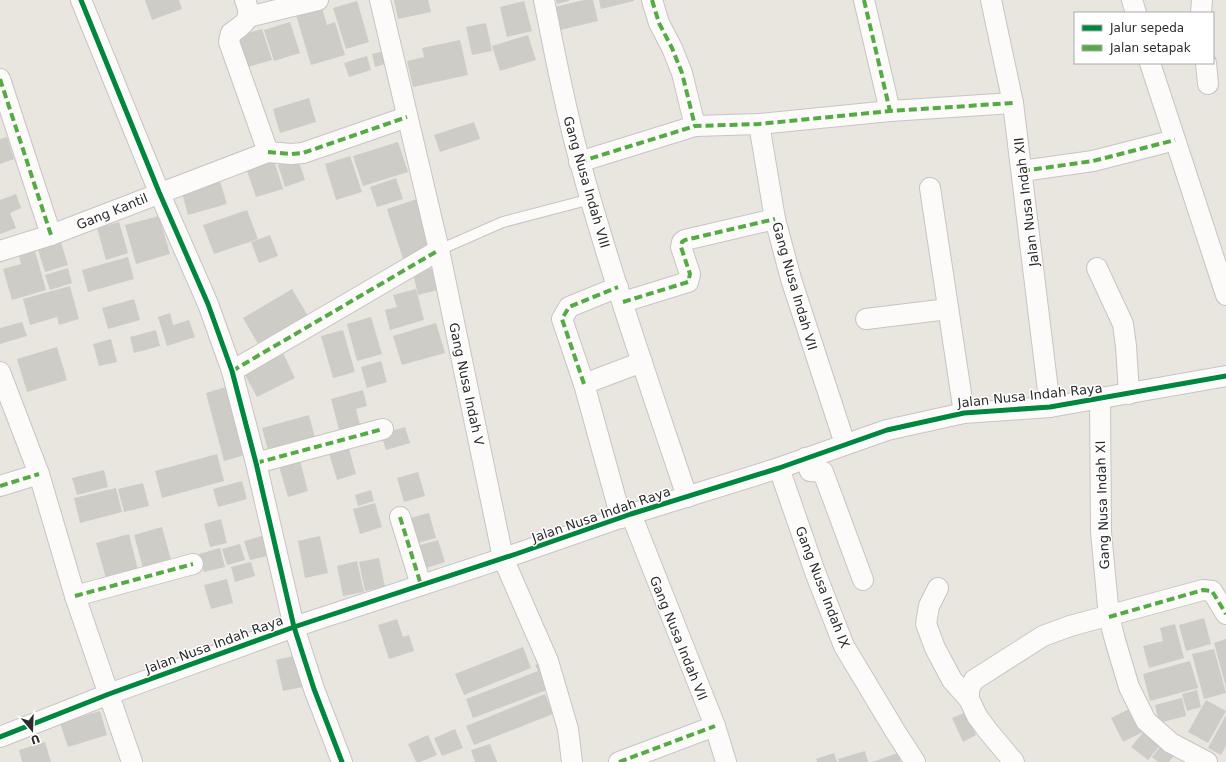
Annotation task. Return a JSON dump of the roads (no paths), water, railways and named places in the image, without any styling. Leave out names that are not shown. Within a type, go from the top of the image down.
[{"type":"street","points":[[81,0],[159,192],[208,304],[232,371],[256,463],[294,627],[314,689],[342,762]]},
{"type":"street","points":[[318,0],[247,8],[239,27],[231,33],[229,42],[268,152],[291,154],[302,153],[407,117]]},
{"type":"street","name":"Gang Nusa Indah V","points":[[380,0],[438,250],[503,558],[548,661],[568,729],[572,762]]},
{"type":"street","name":"Gang Nusa Indah VIII","points":[[544,0],[560,84],[579,162],[620,294],[686,496]]},
{"type":"street","points":[[652,0],[659,23],[672,48],[682,73],[695,126]]},
{"type":"street","points":[[864,0],[890,111]]},
{"type":"street","name":"Jalan Nusa Indah XII","points":[[991,0],[1014,103],[1050,407]]},
{"type":"street","points":[[1132,0],[1136,12]]},
{"type":"street","points":[[1202,0],[1202,12]]},
{"type":"street","points":[[1150,64],[1226,295]]},
{"type":"street","points":[[1206,64],[1208,84]]},
{"type":"street","points":[[0,79],[51,235]]},
{"type":"street","points":[[579,162],[695,126],[759,124],[890,111],[1014,103]]},
{"type":"street","name":"Gang Nusa Indah VII","points":[[759,124],[775,219],[791,278],[845,444]]},
{"type":"street","points":[[1022,171],[1108,159],[1175,140]]},
{"type":"street","name":"Gang Kantil","points":[[0,251],[51,235],[159,192],[268,152]]},
{"type":"street","points":[[930,188],[964,413]]},
{"type":"street","points":[[626,516],[562,319],[569,307],[620,294],[688,282],[690,274],[681,247],[682,242],[685,240],[775,219]]},
{"type":"street","points":[[232,371],[438,250]]},
{"type":"street","points":[[1097,268],[1123,324],[1129,394]]},
{"type":"street","points":[[866,318],[948,309]]},
{"type":"street","points":[[584,384],[642,362]]},
{"type":"street","points":[[0,372],[39,474],[75,596],[132,762]]},
{"type":"street","name":"Jalan Nusa Indah Raya","points":[[0,737],[109,694],[294,627],[686,496],[779,468],[887,430],[964,413],[1050,407],[1226,376]]},
{"type":"street","name":"Gang Nusa Indah XI","points":[[1100,399],[1100,532],[1109,617],[1129,687],[1146,721],[1171,743],[1206,762]]},
{"type":"street","points":[[256,463],[383,429]]},
{"type":"street","points":[[804,458],[810,471],[823,472],[863,580]]},
{"type":"street","name":"Gang Nusa Indah IX","points":[[779,468],[815,572],[844,646],[915,762]]},
{"type":"street","points":[[0,486],[39,474]]},
{"type":"street","name":"Gang Nusa Indah VII","points":[[626,516],[715,726],[726,762]]},
{"type":"street","points":[[400,517],[421,585]]},
{"type":"street","points":[[75,596],[193,564]]},
{"type":"street","points":[[938,588],[929,606],[926,624],[934,648],[952,680],[969,699],[977,716],[1014,762]]},
{"type":"street","points":[[969,699],[969,689],[974,680],[1043,636],[1070,626],[1109,617],[1203,590],[1212,591],[1226,614]]},
{"type":"street","points":[[619,762],[715,726]]},
{"type":"lane","points":[[438,250],[503,222],[591,199]]}]
